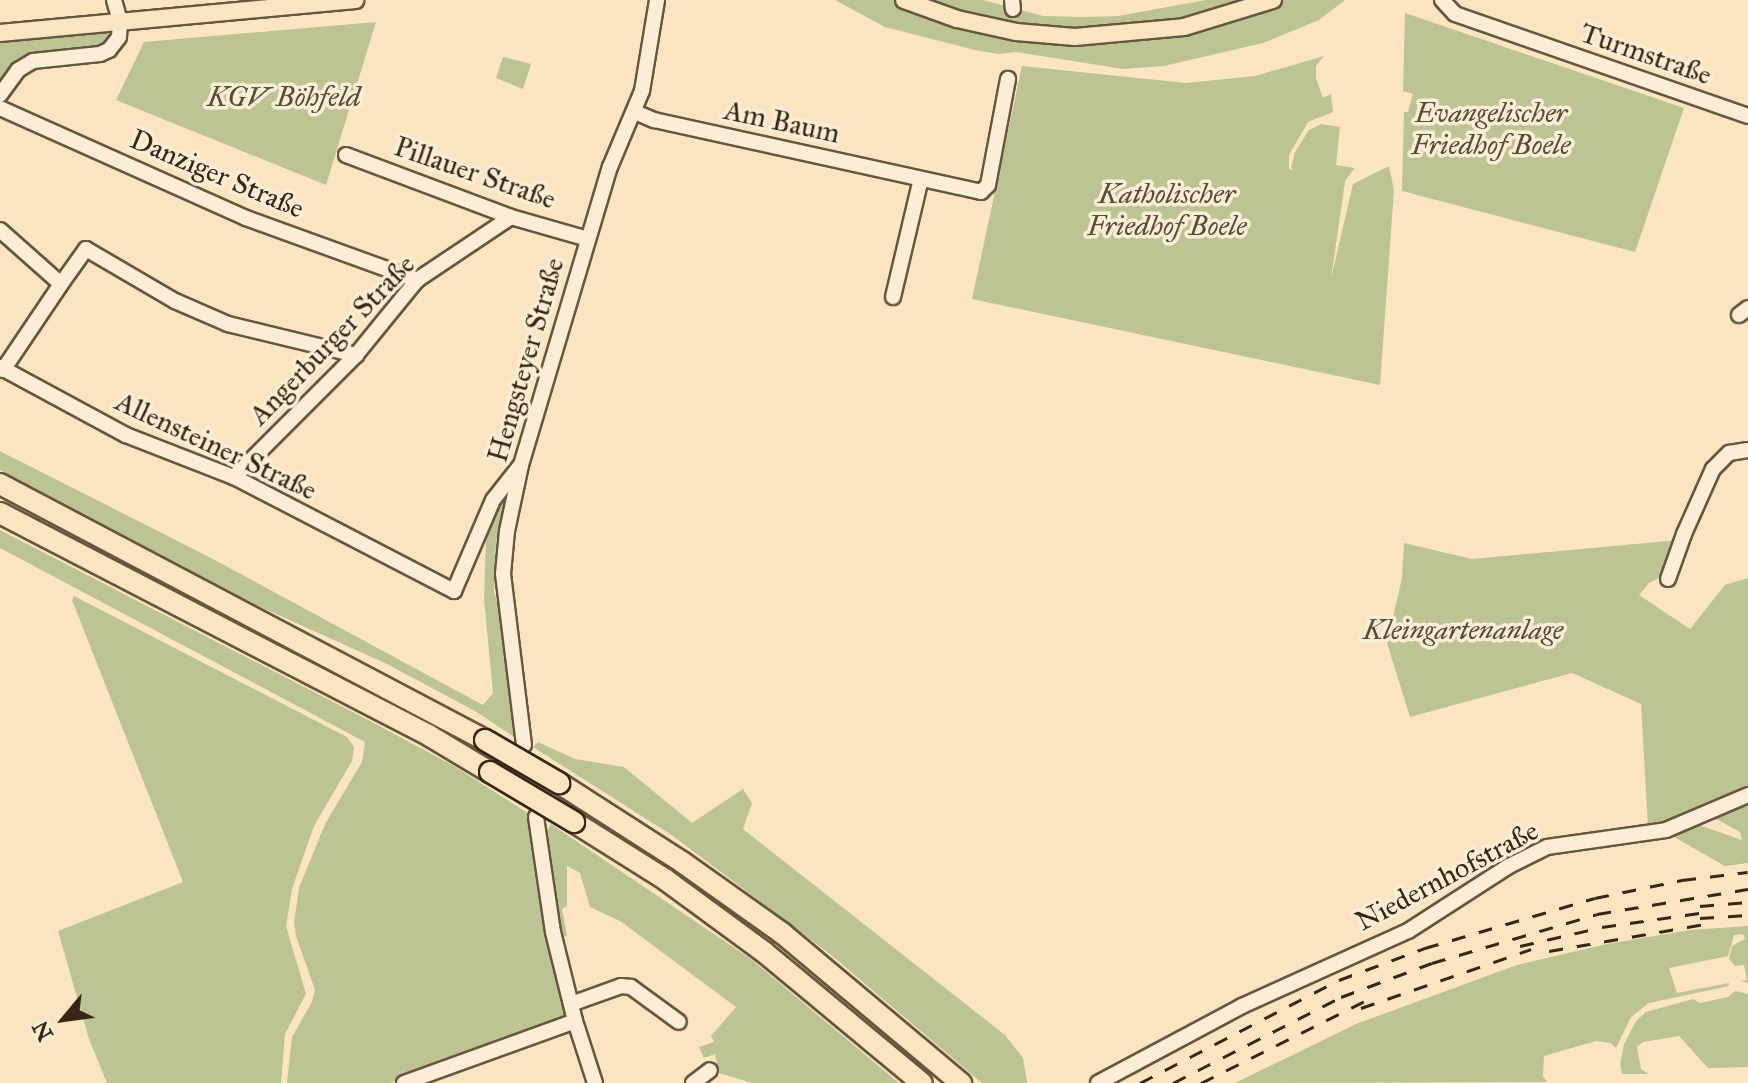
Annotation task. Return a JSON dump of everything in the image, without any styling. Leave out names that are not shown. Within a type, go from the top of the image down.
[{"type":"highway","points":[[0,484],[485,740],[559,783],[682,862],[782,933],[961,1083]]},
{"type":"highway","points":[[0,513],[430,736],[574,822],[666,880],[764,952],[922,1083]]},
{"type":"main road","points":[[0,33],[355,0]]},
{"type":"main road","points":[[904,0],[972,23],[1016,32],[1075,37],[1184,27],[1273,0]]},
{"type":"street","points":[[0,95],[18,70],[33,61],[100,54],[109,50],[119,37],[120,21],[114,0]]},
{"type":"street","name":"Hengsteyer Straße","points":[[524,745],[503,574],[507,531],[521,465],[613,157],[642,91],[657,0]]},
{"type":"street","name":"Turmstraße","points":[[1442,0],[1455,14],[1748,116]]},
{"type":"street","name":"Am Baum","points":[[635,112],[654,120],[976,191],[988,185],[1008,79]]},
{"type":"street","name":"Danziger Straße","points":[[0,108],[246,218],[417,280]]},
{"type":"street","name":"Pillauer Straße","points":[[346,155],[511,217],[588,239]]},
{"type":"street","points":[[893,297],[921,179]]},
{"type":"street","name":"Angerburger Straße","points":[[234,477],[356,355],[417,280],[511,217]]},
{"type":"street","points":[[0,230],[61,284]]},
{"type":"street","points":[[2,368],[86,249],[175,301],[228,324],[356,355]]},
{"type":"street","name":"Allensteiner Straße","points":[[2,368],[126,435],[234,477],[454,591],[493,500],[521,465]]},
{"type":"street","points":[[1668,579],[1713,469],[1729,453],[1748,450]]},
{"type":"street","name":"Niedernhofstraße","points":[[1098,1083],[1242,1006],[1408,931],[1509,866],[1547,847],[1666,830],[1748,795]]},
{"type":"street","points":[[536,817],[553,932],[575,1021],[595,1083]]},
{"type":"street","points":[[571,1004],[621,986],[631,987],[679,1022]]},
{"type":"street","points":[[404,1083],[575,1021]]},
{"type":"street","points":[[693,1083],[710,1070]]},
{"type":"green space","points":[[835,0],[983,0],[1043,16],[1083,17],[1118,16],[1206,0],[1345,0],[1319,20],[1263,43],[1164,66],[1123,69],[1016,52],[998,54],[975,50],[885,27]]},
{"type":"green space","name":"Evangelischer Friedhof Boele","points":[[1405,13],[1684,108],[1635,252],[1402,191],[1404,112],[1408,112],[1413,94],[1403,91]]},
{"type":"green space","name":"KGV Böhfeld","points":[[376,22],[326,185],[116,100],[144,42]]},
{"type":"green space","points":[[104,30],[110,35],[109,43],[103,48],[56,53],[0,85],[0,41]]},
{"type":"green space","name":"Katholischer Friedhof Boele","points":[[1324,56],[1316,66],[1316,78],[1323,98],[1331,94],[1333,112],[1308,122],[1289,155],[1289,169],[1294,170],[1291,168],[1295,152],[1309,130],[1321,124],[1340,127],[1336,165],[1355,168],[1345,181],[1331,279],[1353,184],[1389,166],[1394,190],[1380,385],[972,299],[1022,66],[1186,83],[1255,76]]},
{"type":"green space","points":[[503,57],[531,64],[523,89],[496,78]]},
{"type":"green space","points":[[0,451],[211,558],[483,705],[493,693],[484,599],[486,538],[482,535],[510,482],[496,543],[494,591],[501,617],[514,737],[475,711],[385,663],[236,596],[0,470]]},
{"type":"green space","points":[[0,530],[454,766],[529,814],[548,936],[568,1015],[391,1083],[287,1083],[292,1037],[312,1002],[315,990],[296,936],[294,923],[299,888],[325,824],[362,762],[365,742],[0,548]]},
{"type":"green space","name":"Kleingartenanlage","points":[[1679,540],[1665,575],[1649,583],[1639,595],[1690,629],[1725,585],[1748,578],[1748,863],[1725,866],[1674,837],[1696,824],[1742,840],[1740,832],[1700,810],[1678,820],[1648,827],[1641,704],[1572,673],[1410,717],[1387,643],[1402,578],[1404,543],[1472,559]]},
{"type":"green space","points":[[74,596],[347,737],[354,747],[352,761],[314,826],[292,889],[286,926],[306,994],[285,1034],[281,1083],[107,1083],[89,1039],[58,931],[183,882],[72,600]]},
{"type":"green space","points":[[538,742],[575,759],[624,767],[692,823],[743,789],[752,803],[743,829],[1005,1035],[1023,1058],[1027,1083],[982,1083],[831,955],[673,836],[533,747]]},
{"type":"green space","points":[[551,824],[751,959],[899,1083],[752,1083],[719,1073],[715,1054],[704,1058],[699,1047],[714,1042],[711,1036],[736,1007],[620,921],[590,907],[580,873],[567,866],[567,906],[562,909],[567,936],[563,937],[546,832]]},
{"type":"green space","points":[[1748,926],[1748,983],[1741,981],[1747,980],[1744,965],[1735,966],[1729,959],[1732,946],[1745,939],[1743,934],[1734,935],[1728,956],[1669,968],[1677,993],[1729,983],[1729,986],[1649,1003],[1631,1017],[1616,1048],[1610,1043],[1596,1041],[1544,1056],[1543,1076],[1547,1082],[1235,1083],[1356,1024],[1517,965],[1607,944],[1690,930]]},
{"type":"green space","points":[[1735,991],[1748,994],[1748,1067],[1708,1068],[1679,1036],[1643,1042],[1637,1047],[1641,1069],[1649,1074],[1622,1074],[1620,1064],[1624,1044],[1636,1021],[1646,1012],[1693,999],[1700,1003],[1728,997]]},
{"type":"railway","points":[[1140,1083],[1339,980],[1425,948],[1595,898],[1682,880],[1748,872]]},
{"type":"railway","points":[[1173,1083],[1341,997],[1432,963],[1597,914],[1748,889]]},
{"type":"railway","points":[[1700,906],[1748,902]]},
{"type":"railway","points":[[1520,946],[1602,927],[1713,911]]},
{"type":"railway","points":[[1700,918],[1748,915]]},
{"type":"railway","points":[[1549,951],[1711,923]]},
{"type":"railway","points":[[1361,1008],[1531,949]]},
{"type":"railway","points":[[1201,1083],[1369,999]]}]
